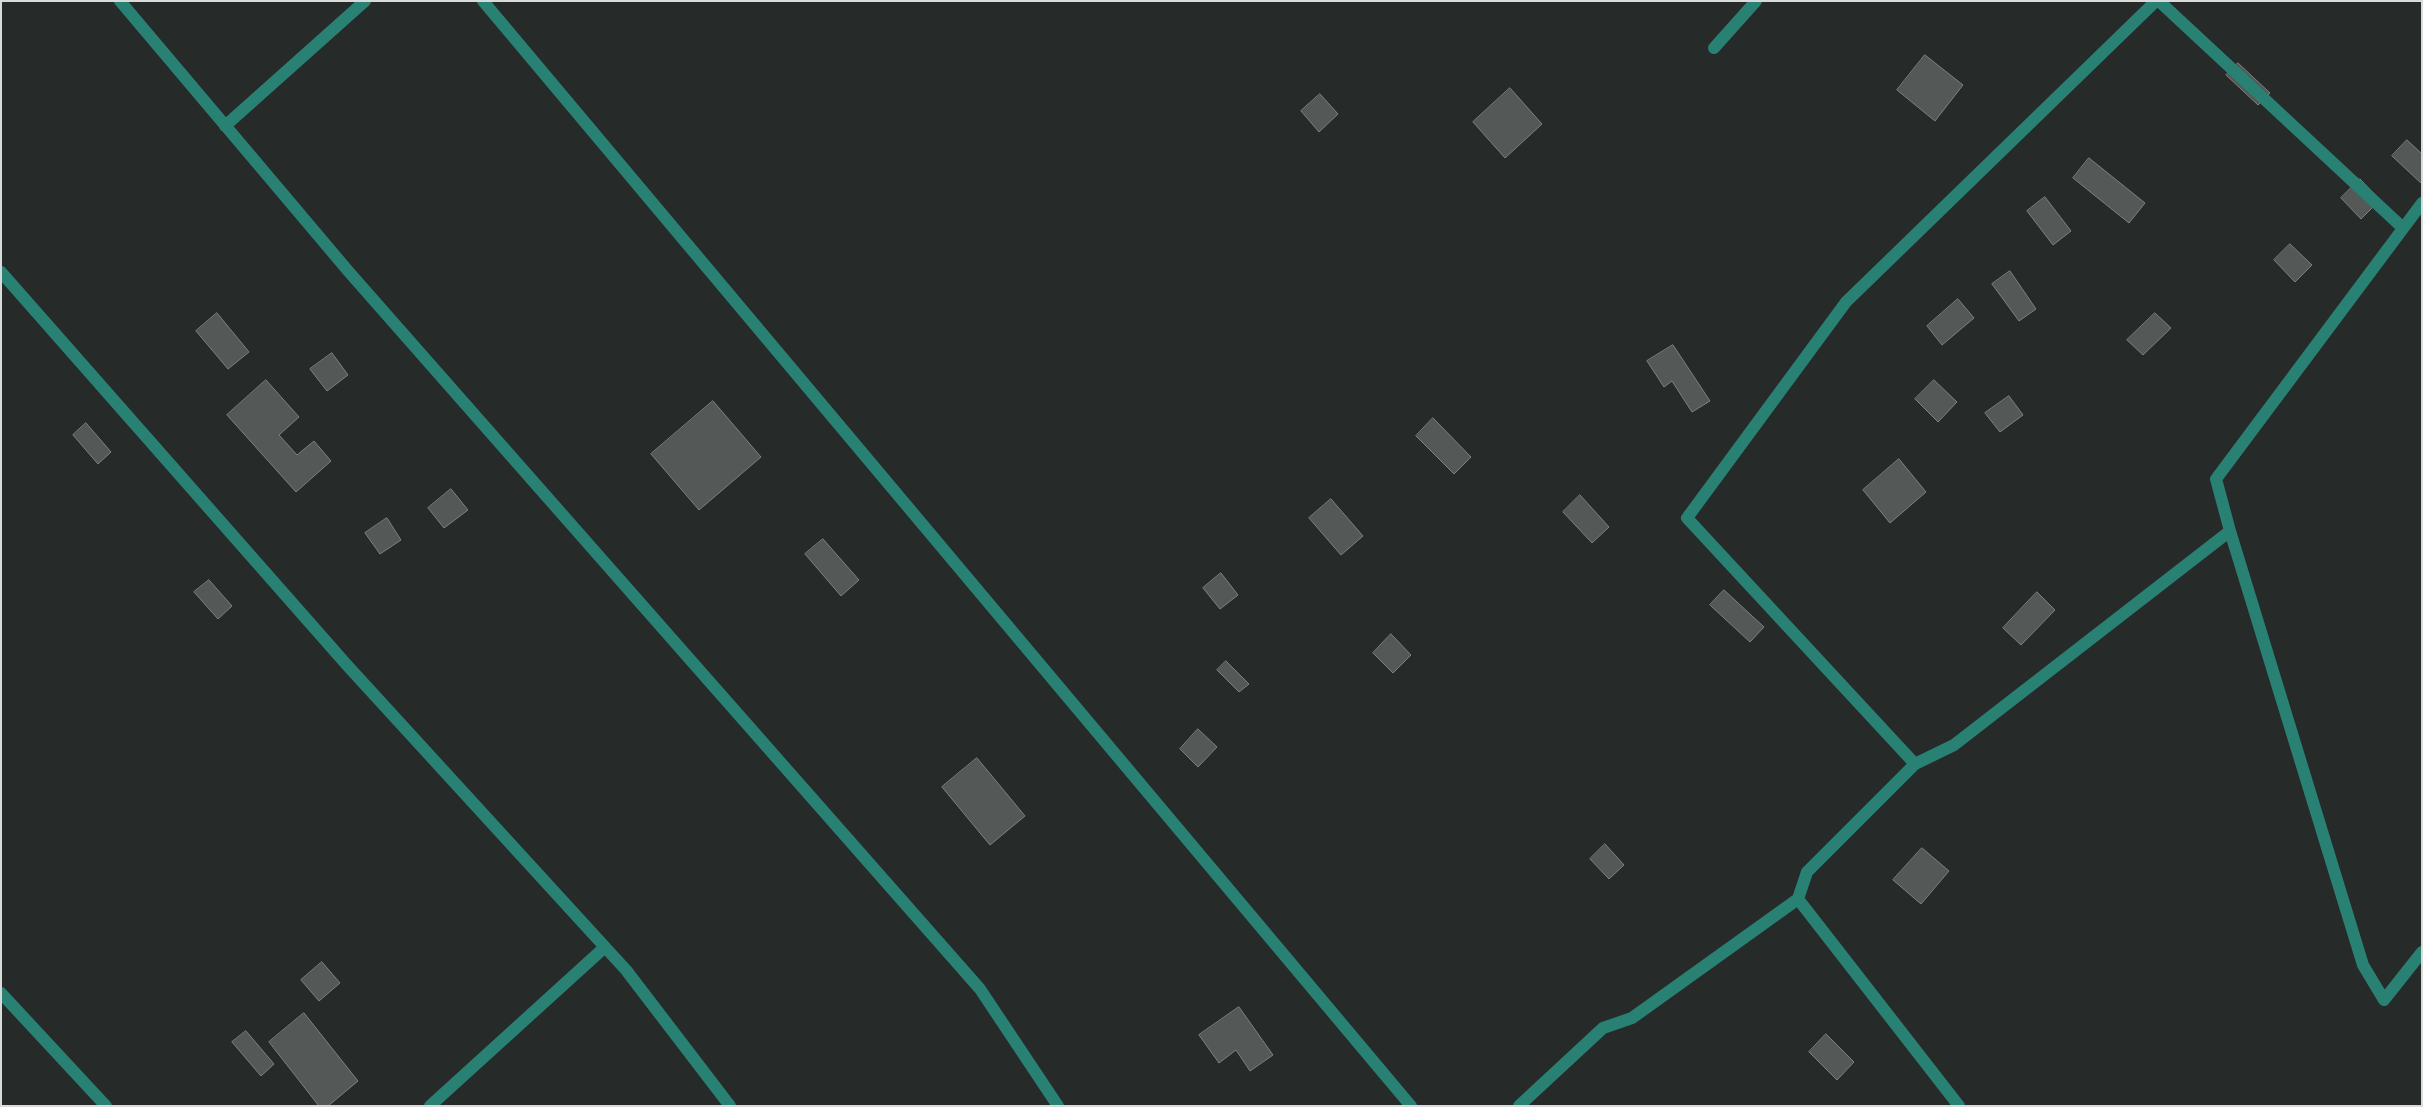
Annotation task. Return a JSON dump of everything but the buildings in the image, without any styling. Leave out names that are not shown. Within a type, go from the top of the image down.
[{"type":"street","points":[[120,1],[355,280],[980,989],[1058,1106]]},
{"type":"street","points":[[226,126],[365,1]]},
{"type":"street","points":[[483,1],[1411,1106]]},
{"type":"street","points":[[1714,48],[1756,1]]},
{"type":"street","points":[[1915,764],[1687,518],[1846,302],[2157,1],[2403,228]]},
{"type":"street","points":[[2422,203],[2216,478],[2230,531],[2363,965],[2384,1000],[2422,952]]},
{"type":"street","points":[[1,272],[346,664],[605,947],[639,987],[730,1106]]},
{"type":"street","points":[[1519,1106],[1603,1028],[1632,1018],[1798,899],[1807,872],[1915,764],[1954,745],[2230,531]]},
{"type":"street","points":[[1798,899],[1960,1106]]},
{"type":"street","points":[[430,1106],[605,947]]},
{"type":"street","points":[[1,993],[102,1101],[88,1106]]}]
